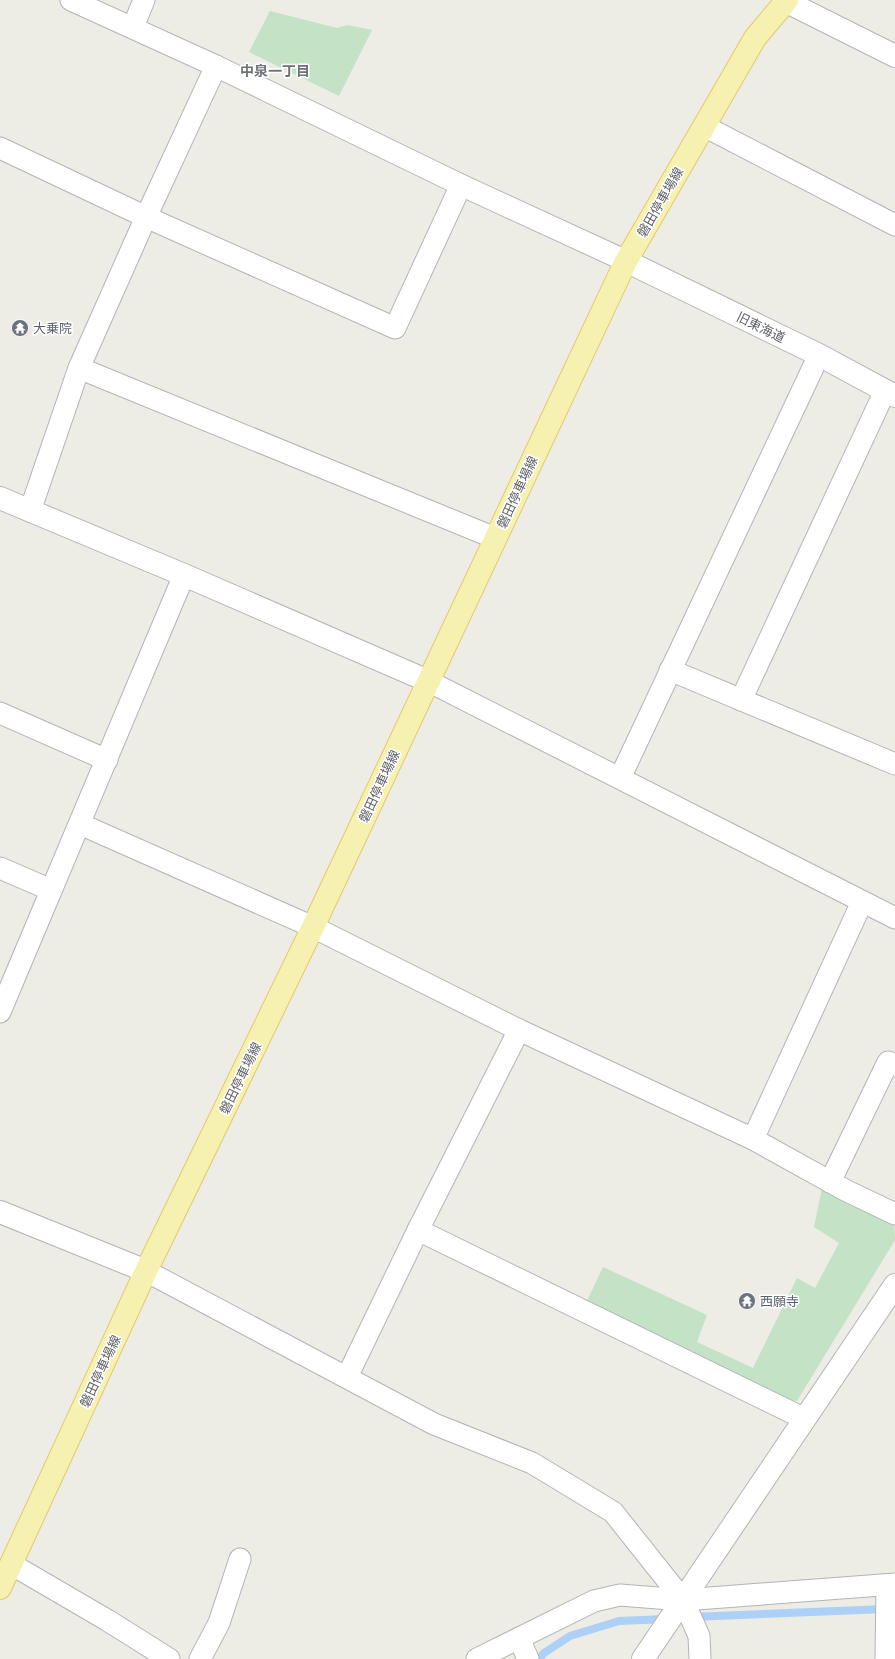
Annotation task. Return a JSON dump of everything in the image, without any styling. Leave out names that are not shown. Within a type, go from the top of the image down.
[{"type":"main road","name":"磐田停車場線","points":[[3,1579],[146,1271],[314,927],[626,261],[755,38],[785,0]]},
{"type":"street","points":[[71,0],[216,66],[461,185],[626,261]]},
{"type":"street","points":[[133,27],[144,0]]},
{"type":"street","points":[[785,0],[895,56]]},
{"type":"street","points":[[30,511],[80,368],[146,217],[216,66]]},
{"type":"street","points":[[704,126],[895,225]]},
{"type":"street","points":[[0,148],[146,217],[395,328],[461,185]]},
{"type":"street","name":"旧東海道","points":[[626,261],[819,355],[892,393]]},
{"type":"street","points":[[620,778],[819,355]]},
{"type":"street","points":[[80,368],[495,538]]},
{"type":"street","points":[[741,700],[892,393]]},
{"type":"street","points":[[0,498],[184,575],[428,681],[895,918]]},
{"type":"street","points":[[0,1012],[184,575]]},
{"type":"street","points":[[670,670],[895,764]]},
{"type":"street","points":[[0,712],[107,760]]},
{"type":"street","points":[[80,824],[314,927],[519,1030],[753,1139],[830,1182],[895,1214]]},
{"type":"street","points":[[0,868],[51,890]]},
{"type":"street","points":[[753,1139],[862,902]]},
{"type":"street","points":[[347,1377],[418,1230],[519,1030]]},
{"type":"street","points":[[830,1182],[888,1062],[895,1066]]},
{"type":"street","points":[[0,1212],[146,1271],[434,1424],[532,1463],[613,1512],[684,1600],[698,1636],[700,1659]]},
{"type":"street","points":[[418,1230],[805,1419]]},
{"type":"street","points":[[643,1659],[895,1285]]},
{"type":"street","points":[[200,1659],[218,1623],[240,1559]]},
{"type":"street","points":[[3,1579],[107,1620],[169,1659]]},
{"type":"street","points":[[477,1659],[594,1601],[620,1595],[684,1600],[891,1584],[886,1659]]},
{"type":"street","points":[[519,1638],[528,1659]]},
{"type":"green space","points":[[270,11],[337,28],[347,25],[372,30],[339,96],[249,52]]},
{"type":"green space","points":[[822,1188],[894,1223],[895,1240],[797,1401],[786,1400],[586,1303],[603,1267],[707,1315],[697,1342],[753,1368],[797,1278],[815,1288],[839,1243],[814,1227]]},
{"type":"waterway","points":[[692,1617],[886,1609]]},
{"type":"waterway","points":[[539,1659],[544,1653],[570,1636],[619,1621],[666,1619]]},
{"type":"place","name":"大乗院","points":[[20,328]]},
{"type":"place","name":"西願寺","points":[[747,1301]]},
{"type":"district","name":"中泉一丁目","points":[[275,70]]}]
